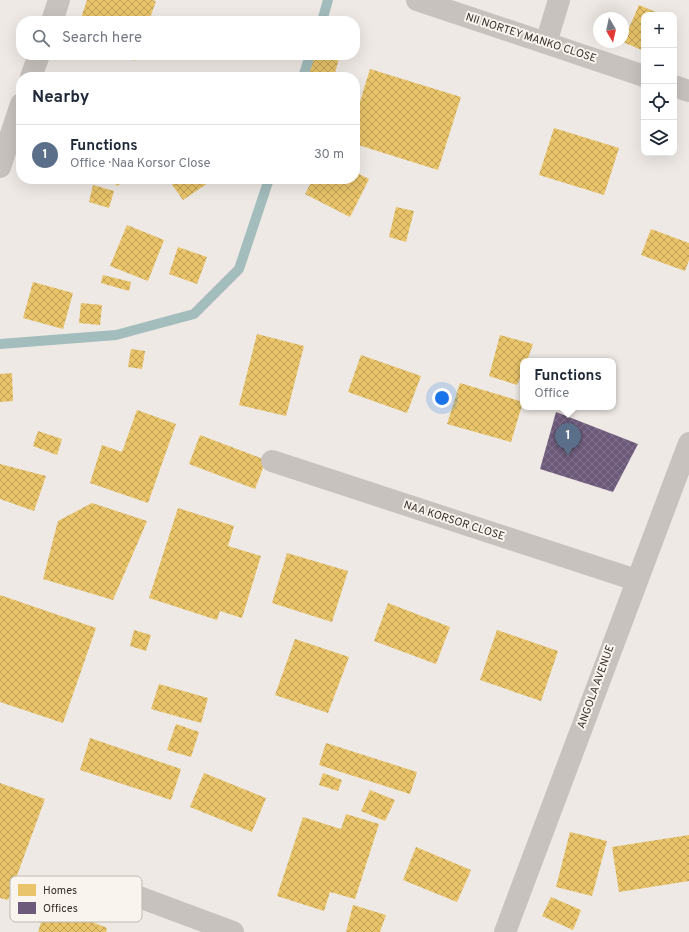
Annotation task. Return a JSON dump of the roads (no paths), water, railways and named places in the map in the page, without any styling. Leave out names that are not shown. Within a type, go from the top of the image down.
[{"type":"street","points":[[54,16],[59,0]]},
{"type":"street","name":"NII NORTEY MANKO CLOSE","points":[[417,0],[641,75]]},
{"type":"street","points":[[546,43],[560,0]]},
{"type":"street","points":[[33,72],[37,60]]},
{"type":"street","points":[[677,87],[689,91]]},
{"type":"street","points":[[0,167],[3,142],[16,115]]},
{"type":"street","name":"ANGOLA AVENUE","points":[[510,931],[636,580],[689,443]]},
{"type":"street","name":"NAA KORSOR CLOSE","points":[[272,461],[636,580]]},
{"type":"street","points":[[142,898],[233,932]]},
{"type":"waterway","points":[[323,16],[328,0]]},
{"type":"waterway","points":[[305,72],[308,60]]},
{"type":"waterway","points":[[0,344],[116,335],[194,314],[239,269],[267,184]]},
{"type":"place","name":"Functions","points":[[568,456]]}]
